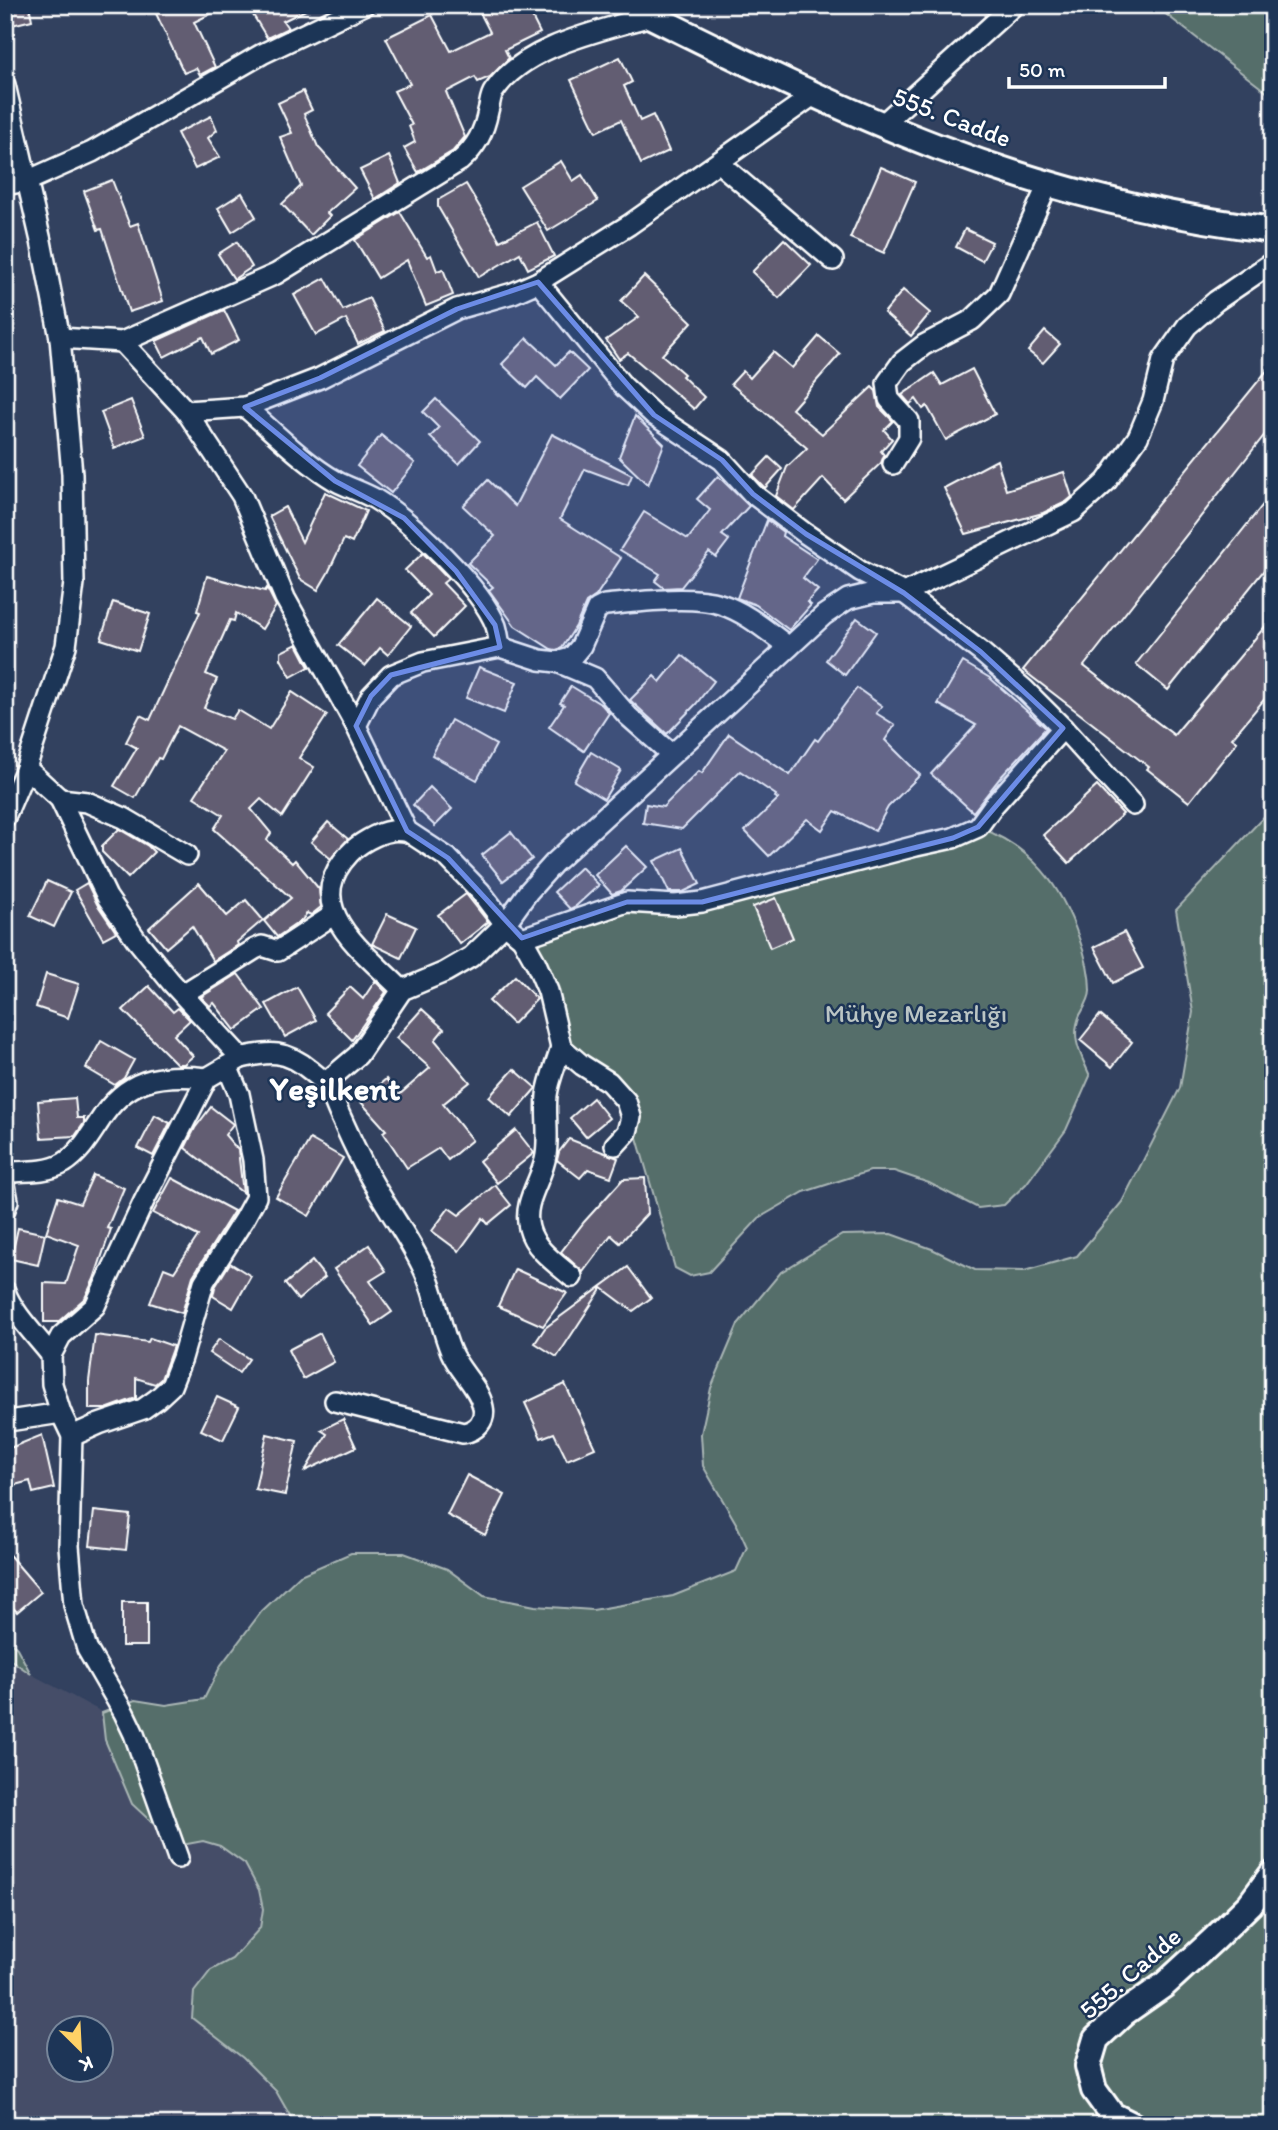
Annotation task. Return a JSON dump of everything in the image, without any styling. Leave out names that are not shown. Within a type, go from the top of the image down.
[{"type":"street","points":[[5,185],[27,181],[92,152],[262,54],[364,5]]},
{"type":"street","points":[[883,124],[1014,5]]},
{"type":"street","points":[[60,338],[122,342],[276,274],[460,161],[474,149],[485,127],[492,92],[516,68],[547,50],[640,11]]},
{"type":"street","name":"555. Cadde","points":[[640,11],[815,94],[939,147],[1048,184],[1133,206],[1220,224],[1273,230]]},
{"type":"street","points":[[5,85],[60,338],[72,474],[74,583],[66,646],[26,768],[5,817]]},
{"type":"street","points":[[186,411],[245,407],[320,378],[457,309],[513,293],[538,282],[629,225],[815,94]]},
{"type":"street","points":[[719,163],[833,260]]},
{"type":"street","points":[[893,464],[909,438],[909,421],[889,399],[887,383],[902,362],[924,345],[972,320],[999,294],[1048,184]]},
{"type":"street","points":[[325,1083],[358,1055],[402,990],[445,972],[471,957],[505,924],[528,892],[554,863],[824,615],[848,599],[873,593],[904,593],[1073,512],[1106,482],[1138,437],[1153,401],[1163,360],[1187,326],[1216,301],[1273,262]]},
{"type":"street","points":[[538,282],[623,386],[654,415],[722,460],[753,494],[806,534],[860,571],[904,593],[982,652],[1063,728],[1133,805]]},
{"type":"street","points":[[122,342],[186,411],[242,496],[285,598],[356,726],[407,831],[448,858],[480,891],[505,924],[522,937],[536,963],[548,992],[561,1047],[548,1093],[546,1156],[534,1187],[529,1210],[529,1229],[552,1260],[572,1277]]},
{"type":"street","points":[[245,407],[335,481],[373,498],[404,518],[456,571],[479,599],[495,625],[500,647]]},
{"type":"street","points":[[557,662],[571,658],[581,646],[597,609],[605,605],[633,603],[689,600],[718,603],[743,614],[789,647]]},
{"type":"street","points":[[356,726],[371,696],[391,675],[424,662],[500,647],[540,660],[557,662],[595,678],[628,716],[671,754]]},
{"type":"street","points":[[522,937],[627,902],[675,905],[702,902],[953,838],[978,827],[993,806],[1063,728]]},
{"type":"street","points":[[26,768],[60,799],[107,897],[136,939],[183,994],[234,1062],[253,1160],[256,1197],[204,1282],[171,1386],[143,1409],[72,1436]]},
{"type":"street","points":[[60,799],[87,802],[124,818],[187,855]]},
{"type":"street","points":[[402,990],[352,942],[333,915],[329,891],[335,869],[352,851],[391,831],[407,831]]},
{"type":"street","points":[[183,994],[255,949],[262,946],[278,951],[333,915]]},
{"type":"street","points":[[561,1047],[582,1065],[609,1082],[626,1101],[631,1117],[627,1132],[615,1145]]},
{"type":"street","points":[[178,1858],[134,1734],[87,1649],[74,1605],[69,1546],[72,1436],[51,1384],[51,1355],[61,1336],[95,1306],[144,1201],[207,1078],[234,1062],[261,1053],[281,1053],[300,1062],[325,1083],[368,1174],[404,1231],[426,1273],[446,1340],[484,1411],[479,1425],[474,1430],[463,1433],[335,1401]]},
{"type":"street","points":[[5,1172],[41,1170],[64,1163],[87,1143],[113,1103],[135,1086],[158,1077],[207,1078]]},
{"type":"street","points":[[5,1185],[8,1200],[5,1209]]},
{"type":"street","points":[[5,1291],[26,1324],[51,1355]]},
{"type":"street","points":[[15,1420],[61,1413]]},
{"type":"street","name":"555. Cadde","points":[[1132,2125],[1112,2115],[1094,2090],[1088,2066],[1096,2039],[1124,2013],[1164,1985],[1213,1940],[1250,1905],[1273,1873]]},
{"type":"highlighted area","points":[[538,282],[654,415],[722,460],[753,494],[806,534],[904,593],[981,652],[1063,728],[978,827],[953,838],[702,902],[627,902],[522,938],[448,858],[407,831],[356,726],[371,696],[391,675],[500,647],[495,625],[456,571],[404,518],[335,481],[245,407],[320,378],[457,309]]},
{"type":"shaded area","points":[[5,1656],[31,1674],[102,1712],[105,1740],[177,1846],[203,1841],[220,1846],[245,1864],[259,1890],[263,1909],[260,1928],[232,1959],[211,1970],[243,2058],[276,2091],[293,2121],[292,2125],[5,2125]]},
{"type":"green space","points":[[1154,5],[1273,5],[1273,97]]},
{"type":"green space","points":[[1273,807],[1273,2125],[292,2125],[293,2121],[276,2091],[243,2058],[192,2018],[194,1992],[211,1970],[232,1959],[260,1928],[263,1909],[259,1890],[245,1864],[220,1846],[203,1841],[177,1846],[132,1804],[105,1740],[102,1713],[135,1700],[166,1705],[204,1699],[221,1665],[262,1611],[300,1575],[351,1553],[404,1553],[447,1569],[484,1596],[535,1606],[593,1610],[673,1596],[736,1571],[747,1547],[703,1466],[701,1434],[711,1388],[738,1324],[781,1272],[842,1235],[891,1234],[932,1249],[975,1270],[1024,1271],[1077,1256],[1122,1202],[1180,1088],[1193,1012],[1176,910]]},
{"type":"green space","name":"Mühye Mezarlığı","points":[[978,827],[1014,845],[1042,870],[1063,901],[1083,951],[1090,991],[1077,1023],[1076,1039],[1090,1076],[1066,1130],[1026,1184],[1004,1205],[978,1208],[929,1183],[894,1171],[870,1171],[804,1192],[759,1218],[709,1272],[690,1276],[675,1268],[631,1117],[561,1047],[522,938],[627,902],[675,905]]},
{"type":"green space","points":[[5,1636],[17,1648],[31,1674],[5,1656]]},
{"type":"building","points":[[5,5],[29,5],[32,20],[8,26]]},
{"type":"building","points":[[152,5],[229,5],[194,22],[215,67],[200,75],[196,68],[184,73]]},
{"type":"building","points":[[247,5],[316,5],[283,21],[288,28],[267,38]]},
{"type":"building","points":[[476,5],[526,5],[540,33],[505,50],[509,58],[490,77],[478,82],[475,77],[446,92],[465,137],[453,151],[418,172],[404,148],[415,142],[409,126],[412,125],[394,91],[410,84],[386,38],[432,15],[451,51],[490,32]]},
{"type":"building","points":[[620,57],[632,82],[624,86],[640,121],[653,115],[669,151],[641,164],[621,120],[596,132],[571,80]]},
{"type":"building","points":[[303,91],[312,110],[304,114],[318,147],[355,188],[327,213],[330,216],[311,235],[282,204],[301,186],[280,137],[292,133],[278,103]]},
{"type":"building","points":[[211,116],[217,130],[208,138],[220,157],[195,169],[177,133]]},
{"type":"building","points":[[389,156],[400,183],[375,199],[360,170]]},
{"type":"building","points":[[561,161],[573,181],[582,175],[598,201],[548,231],[520,186]]},
{"type":"building","points":[[881,167],[915,182],[884,253],[850,238]]},
{"type":"building","points":[[112,180],[130,226],[138,223],[163,301],[129,312],[102,229],[98,230],[84,191]]},
{"type":"building","points":[[466,184],[500,241],[537,222],[554,256],[528,269],[520,253],[479,277],[438,207],[438,200]]},
{"type":"building","points":[[242,193],[256,217],[232,232],[218,208]]},
{"type":"building","points":[[400,212],[427,257],[431,255],[437,271],[443,269],[453,295],[426,306],[407,260],[378,278],[355,240]]},
{"type":"building","points":[[965,229],[992,242],[982,261],[956,247]]},
{"type":"building","points":[[784,239],[811,265],[779,298],[752,272]]},
{"type":"building","points":[[237,242],[252,267],[234,279],[218,254]]},
{"type":"building","points":[[644,276],[692,322],[662,355],[684,374],[682,376],[704,397],[694,409],[628,353],[619,359],[606,340],[639,317],[621,301]]},
{"type":"building","points":[[325,278],[343,310],[369,298],[385,331],[358,344],[346,319],[316,335],[294,295]]},
{"type":"building","points":[[903,290],[930,313],[911,336],[884,313]]},
{"type":"building","points":[[224,310],[239,340],[211,354],[203,337],[164,357],[156,341]]},
{"type":"building","points":[[1045,331],[1060,344],[1043,363],[1028,351]]},
{"type":"building","points":[[819,336],[840,354],[792,409],[822,434],[872,387],[876,391],[879,407],[893,421],[884,430],[892,439],[881,451],[884,455],[881,463],[843,499],[823,478],[794,510],[776,496],[787,467],[807,448],[731,384],[743,371],[750,378],[773,352],[792,368]]},
{"type":"building","points":[[527,338],[556,365],[569,352],[588,370],[560,399],[537,377],[527,388],[502,364]]},
{"type":"building","points":[[1273,363],[1273,424],[1084,666],[1174,735],[1273,617],[1273,689],[1232,738],[1237,742],[1189,802],[1147,769],[1149,767],[1023,670]]},
{"type":"building","points":[[972,369],[995,414],[946,440],[927,406],[923,409],[916,399],[910,404],[902,395],[934,373],[942,385]]},
{"type":"building","points":[[436,399],[480,441],[459,464],[430,437],[439,428],[423,412]]},
{"type":"building","points":[[131,400],[145,436],[114,448],[101,412]]},
{"type":"building","points":[[635,416],[664,444],[648,485],[619,457]]},
{"type":"building","points":[[552,434],[632,475],[628,485],[585,469],[560,519],[621,558],[596,596],[586,603],[562,648],[556,650],[515,626],[489,590],[493,587],[468,563],[495,536],[463,506],[488,480],[515,506]]},
{"type":"building","points":[[381,435],[415,463],[391,493],[357,466]]},
{"type":"building","points":[[769,457],[782,469],[765,488],[752,475]]},
{"type":"building","points":[[997,460],[1006,490],[1064,472],[1072,497],[1043,513],[966,534],[944,488]]},
{"type":"building","points":[[718,476],[749,506],[722,535],[729,540],[716,557],[709,552],[681,587],[664,588],[655,581],[660,574],[620,550],[644,512],[688,539],[710,510],[697,499]]},
{"type":"building","points":[[325,492],[366,511],[352,543],[344,539],[318,590],[300,579],[269,516],[285,507],[302,542]]},
{"type":"building","points":[[1273,492],[1273,559],[1168,690],[1136,664]]},
{"type":"building","points":[[767,520],[783,532],[782,536],[817,559],[803,578],[818,590],[807,602],[811,605],[789,630],[756,605],[737,598]]},
{"type":"building","points":[[423,553],[448,579],[443,583],[465,606],[434,637],[411,613],[429,595],[405,570]]},
{"type":"building","points":[[207,576],[265,591],[267,588],[276,606],[262,629],[236,613],[234,621],[230,620],[206,674],[217,679],[204,708],[232,719],[238,710],[269,729],[292,692],[327,715],[299,758],[314,767],[282,817],[261,799],[251,809],[271,833],[267,840],[292,863],[295,860],[319,889],[321,907],[311,915],[307,913],[302,920],[277,937],[264,921],[291,898],[214,829],[223,815],[194,797],[224,751],[178,726],[161,759],[158,758],[135,798],[114,786],[137,748],[126,742],[140,715],[150,720],[200,612],[197,611]]},
{"type":"building","points":[[377,598],[411,626],[388,655],[380,648],[365,666],[338,645]]},
{"type":"building","points":[[113,602],[150,614],[138,651],[101,639]]},
{"type":"building","points":[[857,618],[876,632],[845,675],[826,660]]},
{"type":"building","points":[[297,644],[309,667],[291,677],[281,659],[281,652]]},
{"type":"building","points":[[682,655],[714,681],[667,734],[630,700],[654,676],[660,682]]},
{"type":"building","points":[[963,662],[990,678],[1046,728],[973,812],[931,774],[976,725],[938,704]]},
{"type":"building","points":[[479,667],[517,682],[504,713],[466,698]]},
{"type":"building","points":[[571,686],[602,705],[609,713],[584,751],[549,727],[564,705],[560,703]]},
{"type":"building","points":[[857,688],[882,706],[876,713],[895,725],[885,740],[920,775],[888,807],[875,831],[835,811],[822,830],[807,819],[769,856],[745,831],[778,799],[740,771],[682,829],[643,823],[646,804],[663,807],[699,771],[702,773],[729,734],[790,775],[815,739],[818,741]]},
{"type":"building","points":[[451,720],[496,745],[477,780],[432,755]]},
{"type":"building","points":[[591,752],[621,770],[604,799],[574,781]]},
{"type":"building","points":[[1097,786],[1123,814],[1069,863],[1043,835]]},
{"type":"building","points":[[430,787],[452,809],[435,826],[413,805]]},
{"type":"building","points":[[328,822],[348,839],[331,859],[311,842]]},
{"type":"building","points":[[119,829],[154,852],[128,878],[102,852],[102,846]]},
{"type":"building","points":[[511,832],[532,859],[503,881],[482,855]]},
{"type":"building","points":[[626,846],[647,867],[621,891],[612,894],[595,875]]},
{"type":"building","points":[[682,848],[700,884],[683,892],[669,892],[654,861]]},
{"type":"building","points":[[581,867],[599,885],[570,909],[554,892]]},
{"type":"building","points":[[47,881],[71,892],[54,927],[30,916]]},
{"type":"building","points":[[87,883],[116,932],[103,939],[75,890]]},
{"type":"building","points":[[199,883],[227,916],[246,900],[263,920],[237,942],[238,945],[213,961],[192,926],[166,948],[149,928]]},
{"type":"building","points":[[466,894],[488,922],[460,944],[438,915]]},
{"type":"building","points":[[776,898],[793,938],[770,948],[753,907]]},
{"type":"building","points":[[387,914],[416,927],[401,958],[372,944]]},
{"type":"building","points":[[1124,932],[1143,968],[1113,983],[1094,947]]},
{"type":"building","points":[[46,974],[79,984],[68,1018],[36,1007]]},
{"type":"building","points":[[238,974],[264,1009],[235,1030],[214,1003],[210,1006],[201,997]]},
{"type":"building","points":[[515,976],[537,999],[513,1024],[489,1001]]},
{"type":"building","points":[[375,981],[386,992],[352,1040],[325,1013],[350,987],[363,999]]},
{"type":"building","points":[[149,986],[173,1012],[178,1008],[190,1020],[174,1035],[193,1056],[184,1064],[177,1064],[123,1010]]},
{"type":"building","points":[[297,987],[316,1020],[285,1037],[266,1004]]},
{"type":"building","points":[[422,1009],[444,1029],[435,1040],[470,1082],[443,1104],[472,1140],[448,1160],[439,1148],[407,1168],[383,1132],[386,1130],[360,1101],[386,1079],[399,1095],[430,1068],[396,1038]]},
{"type":"building","points":[[1100,1015],[1132,1042],[1112,1067],[1080,1040]]},
{"type":"building","points":[[101,1041],[134,1060],[124,1078],[115,1085],[86,1068]]},
{"type":"building","points":[[514,1069],[536,1088],[511,1117],[489,1097]]},
{"type":"building","points":[[75,1098],[77,1118],[84,1118],[84,1123],[75,1136],[41,1138],[38,1101]]},
{"type":"building","points":[[593,1098],[609,1118],[586,1137],[570,1118]]},
{"type":"building","points":[[211,1107],[233,1124],[225,1135],[238,1150],[243,1193],[185,1148],[195,1128]]},
{"type":"building","points":[[155,1115],[170,1123],[153,1156],[138,1148]]},
{"type":"building","points":[[516,1130],[534,1153],[497,1183],[479,1161]]},
{"type":"building","points":[[310,1139],[343,1158],[309,1216],[276,1197]]},
{"type":"building","points":[[569,1139],[618,1158],[611,1177],[588,1169],[580,1178],[557,1160],[559,1152]]},
{"type":"building","points":[[93,1175],[124,1188],[107,1228],[111,1229],[85,1298],[58,1322],[44,1322],[44,1283],[66,1284],[79,1245],[46,1233],[58,1197],[80,1204]]},
{"type":"building","points":[[172,1178],[234,1211],[193,1276],[182,1313],[150,1303],[164,1268],[174,1272],[198,1236],[153,1213]]},
{"type":"building","points":[[645,1178],[647,1214],[620,1243],[611,1235],[583,1272],[561,1252],[623,1179]]},
{"type":"building","points":[[495,1185],[511,1205],[488,1224],[483,1218],[459,1251],[432,1231],[449,1208],[459,1215]]},
{"type":"building","points":[[18,1228],[45,1234],[38,1265],[11,1259]]},
{"type":"building","points":[[369,1245],[386,1271],[370,1281],[392,1312],[373,1325],[334,1269]]},
{"type":"building","points":[[312,1261],[325,1277],[298,1300],[285,1284]]},
{"type":"building","points":[[230,1263],[251,1276],[233,1308],[213,1296],[215,1287]]},
{"type":"building","points":[[628,1267],[651,1298],[633,1311],[602,1288],[557,1357],[535,1343],[545,1328]]},
{"type":"building","points":[[515,1269],[567,1293],[543,1326],[498,1306]]},
{"type":"building","points":[[320,1333],[334,1362],[303,1379],[288,1350]]},
{"type":"building","points":[[95,1335],[148,1342],[150,1338],[173,1346],[161,1379],[155,1384],[136,1378],[136,1398],[106,1409],[89,1409],[89,1381]]},
{"type":"building","points":[[219,1339],[249,1359],[239,1373],[209,1353]]},
{"type":"building","points":[[565,1384],[595,1448],[567,1460],[554,1433],[541,1438],[525,1403]]},
{"type":"building","points":[[217,1397],[239,1407],[223,1440],[201,1430]]},
{"type":"building","points":[[343,1419],[356,1447],[305,1471],[327,1434],[321,1430]]},
{"type":"building","points":[[267,1434],[297,1441],[285,1495],[255,1489]]},
{"type":"building","points":[[42,1435],[54,1488],[33,1493],[30,1481],[11,1486],[5,1465],[5,1450]]},
{"type":"building","points":[[467,1475],[505,1495],[485,1535],[447,1515]]},
{"type":"building","points":[[94,1511],[130,1515],[126,1550],[90,1546]]},
{"type":"building","points":[[5,1550],[41,1592],[17,1612],[5,1599]]},
{"type":"building","points":[[122,1602],[147,1602],[147,1646],[122,1646]]},
{"type":"district","name":"Yeşilkent","points":[[335,1088]]}]
